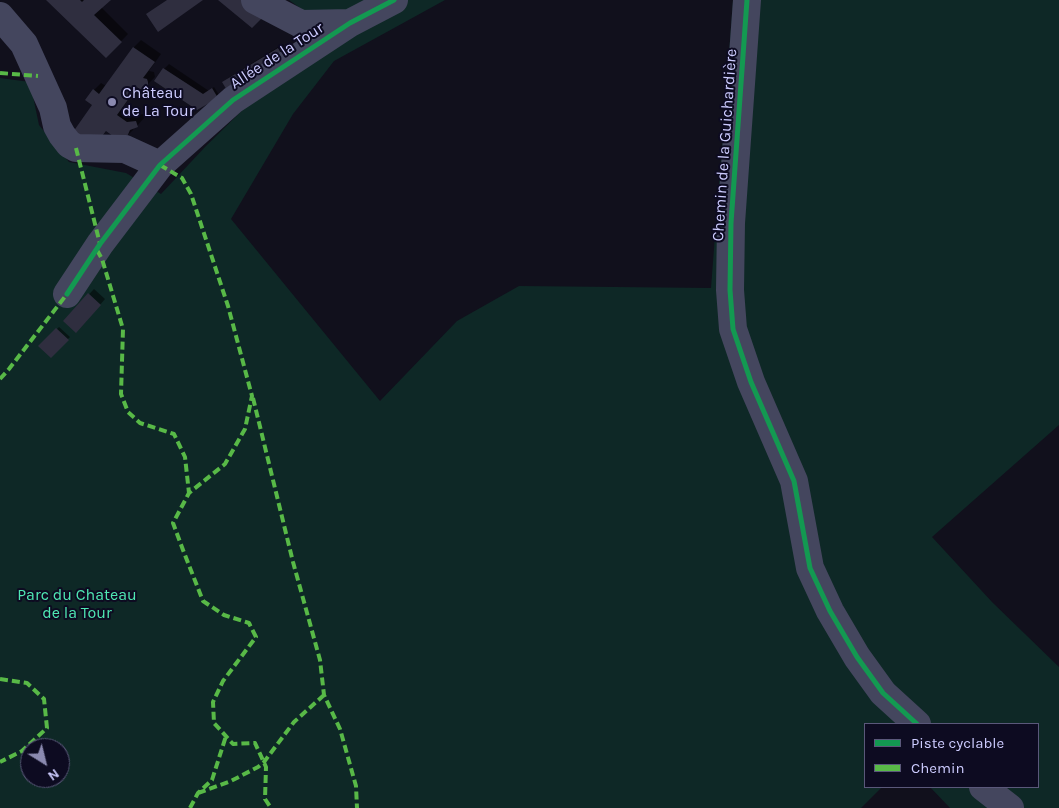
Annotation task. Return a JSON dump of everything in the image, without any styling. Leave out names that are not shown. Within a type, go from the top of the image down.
[{"type":"street","points":[[255,0],[301,24],[350,23]]},
{"type":"street","name":"Allée de la Tour","points":[[67,294],[100,244],[160,165],[232,100],[350,23],[394,0]]},
{"type":"street","name":"Chemin de la Guichardière","points":[[747,0],[731,223],[730,290],[733,330],[751,382],[794,481],[810,568],[830,611],[857,657],[883,693],[916,723]]},
{"type":"street","points":[[0,16],[24,44],[53,108],[57,126],[69,144],[76,148],[125,148],[160,165]]},
{"type":"street","points":[[985,788],[1010,808]]},
{"type":"green space","name":"Parc du Chateau de la Tour","points":[[289,0],[445,0],[334,61],[293,114],[231,219],[380,401],[457,321],[519,286],[711,288],[733,0],[1059,0],[1059,425],[932,537],[992,602],[1059,667],[1059,808],[950,808],[931,788],[1039,788],[1039,723],[864,723],[864,788],[881,788],[861,808],[0,808],[0,78],[30,82],[39,125],[69,162],[126,173],[161,194],[205,147],[272,81],[314,18]]},
{"type":"building","points":[[46,0],[80,0],[82,2],[84,0],[111,0],[94,15],[122,42],[106,58]]},
{"type":"building","points":[[167,0],[203,0],[158,32],[146,14]]},
{"type":"building","points":[[218,0],[241,0],[262,18],[252,28]]},
{"type":"building","points":[[133,47],[155,62],[143,78],[147,79],[148,86],[144,89],[137,87],[117,115],[127,122],[136,121],[138,127],[130,130],[126,139],[121,142],[106,131],[94,147],[73,132],[92,105],[85,100],[93,89],[99,94]]},
{"type":"building","points":[[278,48],[284,58],[228,92],[222,82]]},
{"type":"building","points":[[163,68],[203,94],[212,88],[218,98],[197,110],[154,81]]},
{"type":"building","points":[[88,293],[101,305],[76,333],[63,321]]},
{"type":"building","points":[[56,328],[69,340],[51,358],[38,346]]},
{"type":"marked path","points":[[0,73],[38,76]]},
{"type":"marked path","points":[[76,148],[100,244]]},
{"type":"marked path","points":[[160,165],[182,178],[191,194],[228,306],[252,396],[245,429],[225,464],[189,493],[173,523],[203,601],[224,615],[249,623],[256,637],[223,681],[213,702],[214,723],[233,744],[255,743],[266,767],[265,799],[271,808]]},
{"type":"marked path","points":[[97,250],[102,259],[123,329],[121,394],[128,412],[140,423],[174,434],[185,457],[189,493]]},
{"type":"marked path","points":[[0,379],[67,294]]},
{"type":"marked path","points":[[253,398],[293,562],[320,660],[324,695],[340,729],[356,786],[357,808]]},
{"type":"marked path","points":[[0,679],[27,683],[44,699],[47,728],[22,751],[0,762]]},
{"type":"marked path","points":[[198,793],[231,781],[258,767],[264,762],[294,722],[324,695]]},
{"type":"marked path","points":[[190,808],[198,793],[212,780],[226,736]]},
{"type":"cycle path","points":[[67,294],[100,244],[160,165],[233,100],[350,23],[394,0]]},
{"type":"cycle path","points":[[747,0],[731,223],[730,290],[733,329],[751,382],[794,481],[810,568],[830,611],[857,657],[883,693],[916,723]]},
{"type":"place","name":"Château de La Tour","points":[[112,102]]}]
